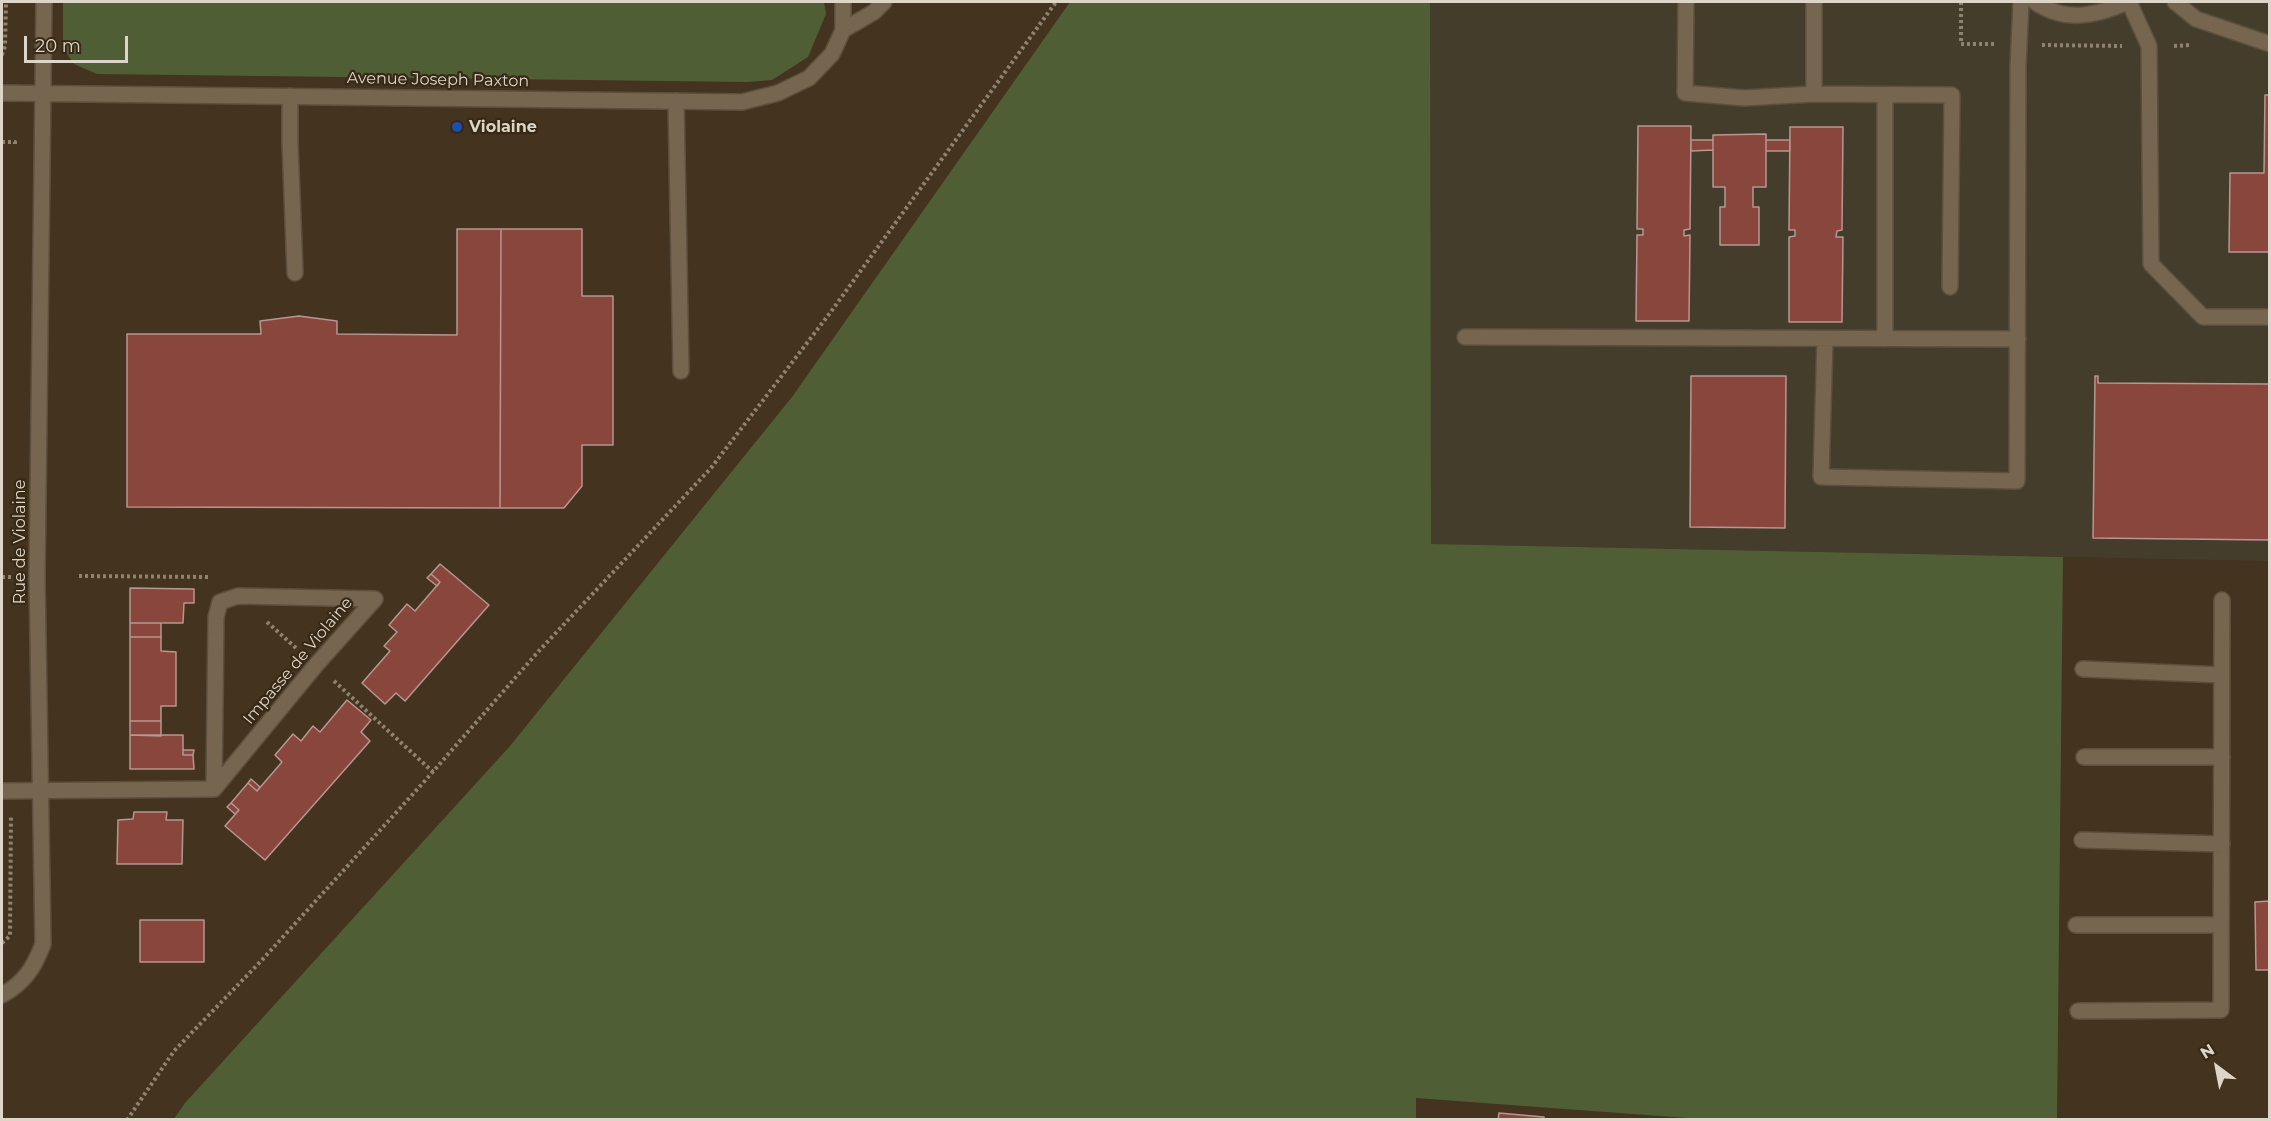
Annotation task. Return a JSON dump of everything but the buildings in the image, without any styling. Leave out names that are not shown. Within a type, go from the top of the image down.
[{"type":"street","name":"Rue de Violaine","points":[[2,995],[21,983],[35,966],[43,944],[37,578],[44,2]]},
{"type":"street","name":"Avenue Joseph Paxton","points":[[2,93],[742,102],[778,93],[809,78],[832,54],[843,30],[843,2]]},
{"type":"street","points":[[843,30],[874,12],[884,2]]},
{"type":"street","points":[[1686,2],[1685,93],[1744,98],[1814,94],[1952,95],[1950,287]]},
{"type":"street","points":[[1814,2],[1814,94]]},
{"type":"street","points":[[1825,339],[1821,477],[2018,481],[2020,2]]},
{"type":"street","points":[[2035,2],[2045,8],[2074,15],[2103,13],[2129,2],[2149,46],[2151,264],[2203,317],[2270,317]]},
{"type":"street","points":[[2175,2],[2196,19],[2270,44]]},
{"type":"street","points":[[1885,95],[1885,339]]},
{"type":"street","points":[[290,96],[295,273]]},
{"type":"street","points":[[676,101],[681,371]]},
{"type":"street","points":[[1465,338],[2018,339]]},
{"type":"street","name":"Impasse de Violaine","points":[[238,596],[375,599],[316,665],[214,789],[216,617],[220,602],[238,596]]},
{"type":"street","points":[[2078,1011],[2221,1010],[2222,600]]},
{"type":"street","points":[[2083,669],[2222,675]]},
{"type":"street","points":[[2084,757],[2222,758]]},
{"type":"street","points":[[2,790],[214,789]]},
{"type":"street","points":[[2082,840],[2222,844]]},
{"type":"street","points":[[2076,925],[2221,925]]},
{"type":"path","points":[[2,55],[5,46],[6,2]]},
{"type":"path","points":[[127,1119],[174,1051],[261,960],[433,772],[537,653],[711,468],[830,313],[1056,2]]},
{"type":"path","points":[[79,576],[218,577],[433,772]]},
{"type":"path","points":[[2,577],[14,577]]},
{"type":"shaded area","points":[[1430,2],[2269,2],[2269,561],[1430,544]]},
{"type":"green space","points":[[63,2],[824,2],[826,14],[808,57],[772,80],[747,82],[97,74],[74,64],[63,48]]},
{"type":"green space","points":[[1070,2],[1430,2],[1431,544],[2063,557],[2057,1119],[1714,1120],[1416,1098],[1416,1120],[174,1119],[185,1103],[510,746],[792,397]]},
{"type":"place","name":"Violaine","points":[[457,127]]}]
